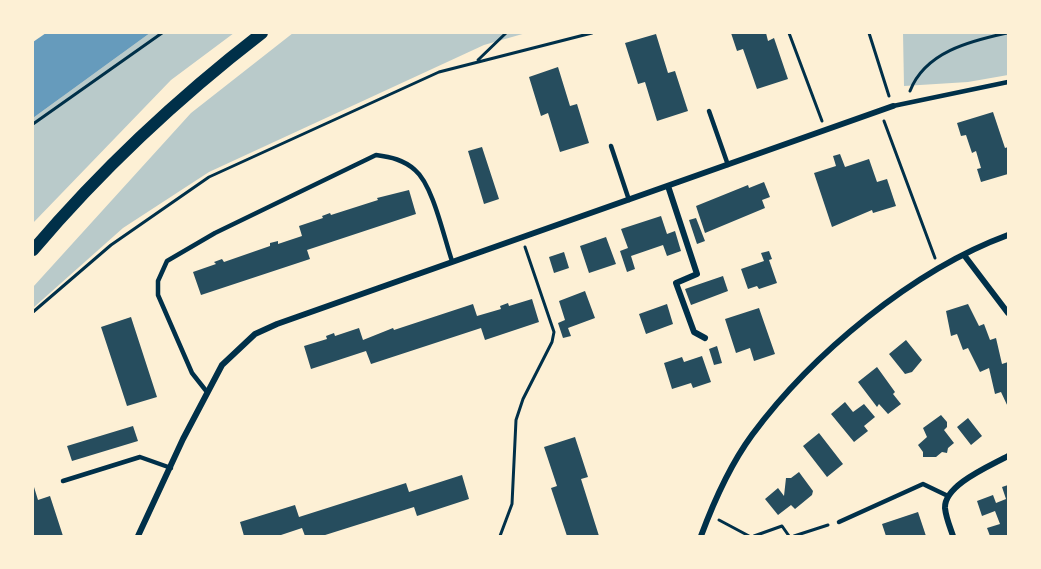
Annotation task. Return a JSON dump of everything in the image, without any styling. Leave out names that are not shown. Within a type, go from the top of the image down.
[{"type":"main road","points":[[33,250],[92,184],[185,96],[262,33]]},
{"type":"street","points":[[138,536],[222,365],[255,334],[452,261],[893,106]]},
{"type":"street","points":[[668,186],[697,274],[676,283],[694,332],[705,338]]},
{"type":"street","points":[[701,536],[721,486],[752,435],[800,381],[838,343],[879,309],[941,267],[1008,236]]},
{"type":"street","points":[[964,255],[1008,313]]},
{"type":"street","points":[[953,536],[945,507],[948,496],[956,487],[1008,456]]},
{"type":"lane","points":[[893,106],[1008,82]]},
{"type":"lane","points":[[709,111],[728,165]]},
{"type":"lane","points":[[611,146],[630,200]]},
{"type":"lane","points":[[207,392],[192,373],[158,294],[158,281],[167,261],[215,233],[376,155],[395,158],[417,171],[428,190],[452,261]]},
{"type":"lane","points":[[63,481],[140,457],[171,468]]},
{"type":"lane","points":[[839,522],[923,484],[948,496]]},
{"type":"path","points":[[33,124],[162,33]]},
{"type":"path","points":[[477,61],[506,33]]},
{"type":"path","points":[[33,312],[111,245],[208,177],[439,72],[592,33]]},
{"type":"path","points":[[789,33],[826,131]]},
{"type":"path","points":[[869,33],[893,106]]},
{"type":"path","points":[[905,104],[913,83],[929,62],[970,41],[1007,33]]},
{"type":"path","points":[[880,111],[928,244]]},
{"type":"path","points":[[500,536],[512,504],[516,420],[523,399],[552,342],[554,332],[522,237]]},
{"type":"path","points":[[709,514],[749,536]]},
{"type":"path","points":[[794,536],[839,522]]},
{"type":"path","points":[[754,536],[782,526],[789,536]]},
{"type":"shaded area","points":[[150,33],[234,33],[171,80],[33,223],[33,118]]},
{"type":"shaded area","points":[[293,33],[526,33],[484,45],[209,172],[123,228],[33,308],[33,287],[191,113]]},
{"type":"shaded area","points":[[903,33],[1008,33],[1008,75],[968,82],[904,86]]},
{"type":"water","points":[[46,33],[150,33],[33,118],[33,42]]},
{"type":"building","points":[[731,33],[766,33],[768,41],[774,38],[788,79],[757,89],[743,49],[737,51]]},
{"type":"building","points":[[656,34],[668,73],[675,71],[688,111],[657,121],[645,82],[638,84],[625,43]]},
{"type":"building","points":[[558,67],[570,106],[577,104],[589,143],[560,152],[548,113],[541,116],[529,77]]},
{"type":"building","points":[[993,112],[1005,148],[1008,147],[1008,174],[981,182],[977,169],[981,168],[976,151],[972,153],[966,135],[961,136],[957,123]]},
{"type":"building","points":[[482,147],[499,199],[484,204],[468,151]]},
{"type":"building","points":[[840,154],[845,167],[869,159],[877,182],[887,179],[896,206],[873,213],[872,210],[832,227],[814,173],[836,166],[833,156]]},
{"type":"building","points":[[764,182],[770,197],[762,200],[765,208],[705,233],[696,206],[748,185],[749,188]]},
{"type":"building","points":[[409,190],[416,214],[307,250],[310,259],[201,295],[193,272],[216,264],[214,262],[222,259],[224,262],[270,246],[270,243],[278,241],[278,244],[302,236],[299,226],[323,218],[322,216]]},
{"type":"building","points":[[661,216],[667,234],[675,231],[681,251],[667,256],[663,245],[631,256],[635,269],[627,272],[620,251],[628,248],[621,229]]},
{"type":"building","points":[[696,218],[705,241],[697,244],[689,220]]},
{"type":"building","points":[[606,237],[616,264],[589,273],[580,246]]},
{"type":"building","points":[[769,251],[772,259],[769,260],[777,283],[759,289],[757,286],[748,289],[741,269],[764,261],[761,253]]},
{"type":"building","points":[[564,252],[569,268],[554,273],[549,257]]},
{"type":"building","points":[[723,276],[728,291],[691,305],[685,289]]},
{"type":"building","points":[[585,291],[595,318],[568,328],[571,336],[563,338],[558,323],[565,320],[559,301]]},
{"type":"building","points":[[532,299],[539,322],[485,340],[481,328],[371,364],[366,351],[311,369],[304,346],[327,339],[326,336],[334,333],[335,336],[359,328],[363,340],[393,328],[394,330],[473,304],[477,316],[501,309],[500,306],[508,303],[509,306]]},
{"type":"building","points":[[667,304],[673,324],[646,334],[639,314]]},
{"type":"building","points":[[968,304],[979,326],[984,324],[990,340],[996,338],[1002,364],[1008,362],[1008,407],[1001,392],[995,394],[989,368],[980,372],[968,348],[963,350],[957,334],[951,336],[946,311]]},
{"type":"building","points":[[759,308],[775,354],[754,361],[750,348],[736,353],[725,319]]},
{"type":"building","points":[[131,317],[157,397],[127,406],[101,327]]},
{"type":"building","points":[[906,340],[922,360],[912,372],[905,374],[889,354]]},
{"type":"building","points":[[717,346],[722,363],[714,365],[709,349]]},
{"type":"building","points":[[702,356],[711,382],[693,388],[691,383],[672,389],[664,363],[682,357],[684,362]]},
{"type":"building","points":[[877,367],[901,404],[888,414],[879,404],[877,407],[858,382]]},
{"type":"building","points":[[845,402],[853,412],[864,404],[875,417],[864,426],[868,431],[854,442],[831,414]]},
{"type":"building","points":[[941,415],[947,422],[944,430],[954,443],[948,448],[947,453],[942,452],[936,457],[923,457],[923,452],[918,445],[927,437],[923,428]]},
{"type":"building","points":[[968,418],[982,436],[971,445],[957,427]]},
{"type":"building","points":[[133,426],[138,441],[72,461],[67,446]]},
{"type":"building","points":[[819,433],[843,464],[827,477],[803,446]]},
{"type":"building","points":[[575,437],[588,477],[581,479],[599,536],[567,536],[551,488],[557,486],[544,447]]},
{"type":"building","points":[[799,472],[813,491],[812,495],[795,509],[791,505],[778,515],[765,499],[778,488],[784,496],[786,478],[791,478]]},
{"type":"building","points":[[462,475],[469,499],[417,516],[414,507],[322,536],[305,536],[302,528],[278,536],[244,536],[240,522],[295,505],[299,517],[406,483],[409,492]]},
{"type":"building","points":[[1008,485],[1008,536],[990,536],[987,528],[1000,524],[995,511],[982,516],[977,501],[993,495],[996,503],[1006,499],[1002,487]]},
{"type":"building","points":[[34,487],[38,500],[50,496],[63,536],[33,536]]},
{"type":"building","points":[[918,512],[926,536],[886,536],[882,524]]}]
